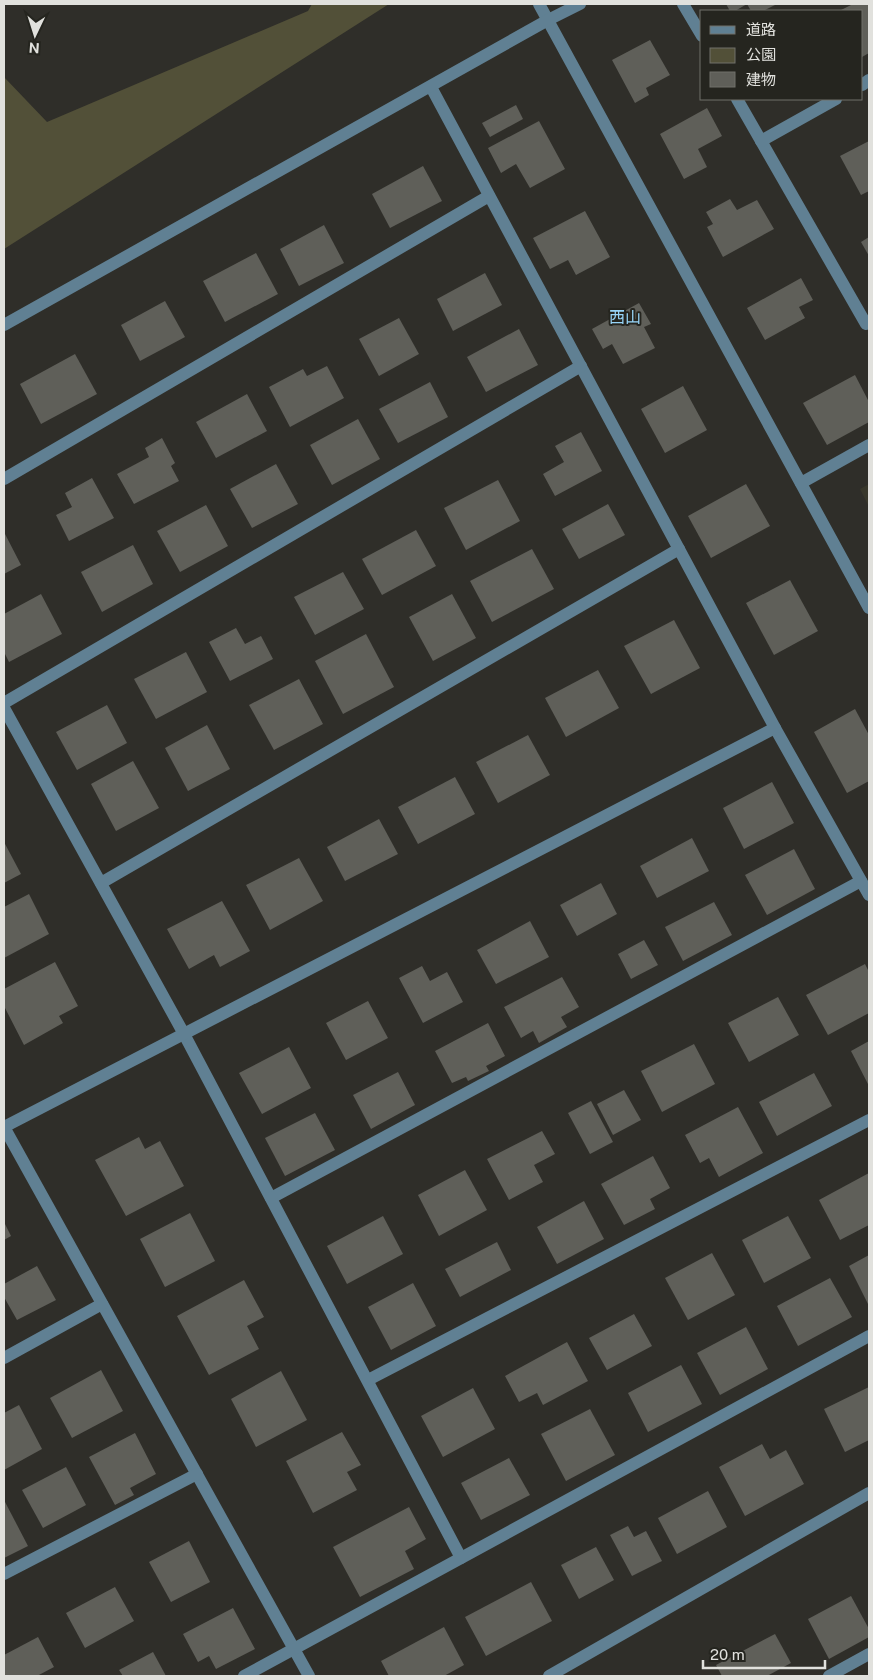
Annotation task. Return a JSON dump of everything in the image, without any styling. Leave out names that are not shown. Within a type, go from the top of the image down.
[{"type":"street","points":[[539,4],[869,608]]},
{"type":"street","points":[[4,325],[548,20],[580,4]]},
{"type":"street","points":[[683,4],[700,33]]},
{"type":"street","points":[[431,87],[775,728],[869,895]]},
{"type":"street","points":[[738,100],[866,324],[869,322]]},
{"type":"street","points":[[761,141],[834,100]]},
{"type":"street","points":[[4,479],[489,196]]},
{"type":"street","points":[[4,703],[580,366]]},
{"type":"street","points":[[801,483],[869,445]]},
{"type":"street","points":[[101,882],[679,549]]},
{"type":"street","points":[[4,708],[184,1034],[461,1558]]},
{"type":"street","points":[[309,1676],[4,1127],[775,728]]},
{"type":"street","points":[[271,1198],[861,881]]},
{"type":"street","points":[[368,1380],[869,1120]]},
{"type":"street","points":[[4,1358],[102,1304]]},
{"type":"street","points":[[244,1676],[869,1336]]},
{"type":"street","points":[[4,1574],[197,1474]]},
{"type":"street","points":[[549,1676],[869,1493]]},
{"type":"street","points":[[829,1676],[869,1654]]},
{"type":"shaded area","points":[[869,484],[869,507],[860,489]]},
{"type":"green space","points":[[312,4],[389,4],[4,249],[4,77],[47,122],[308,11]]},
{"type":"building","points":[[726,4],[747,4],[737,10],[729,10]]},
{"type":"building","points":[[747,4],[777,4],[765,10],[750,10]]},
{"type":"building","points":[[853,4],[869,4],[869,53],[863,56],[863,10],[841,10]]},
{"type":"building","points":[[650,40],[670,75],[646,88],[649,95],[635,103],[612,60]]},
{"type":"building","points":[[516,105],[523,119],[490,137],[482,123]]},
{"type":"building","points":[[707,108],[722,136],[698,149],[707,167],[684,179],[660,134]]},
{"type":"building","points":[[539,121],[565,169],[530,188],[516,164],[501,173],[488,148]]},
{"type":"building","points":[[869,141],[869,191],[861,195],[840,156]]},
{"type":"building","points":[[423,166],[442,201],[390,228],[372,194]]},
{"type":"building","points":[[730,199],[737,210],[757,200],[774,229],[723,257],[707,227],[713,224],[706,212]]},
{"type":"building","points":[[585,211],[610,257],[576,275],[568,260],[550,269],[533,238]]},
{"type":"building","points":[[324,225],[344,263],[299,286],[280,249]]},
{"type":"building","points":[[869,237],[869,256],[861,242]]},
{"type":"building","points":[[256,253],[278,294],[225,322],[203,281]]},
{"type":"building","points":[[485,273],[502,305],[453,331],[437,299]]},
{"type":"building","points":[[801,278],[813,300],[799,307],[805,318],[765,340],[747,308]]},
{"type":"building","points":[[165,301],[185,337],[140,361],[121,325]]},
{"type":"building","points":[[639,303],[651,324],[644,327],[655,348],[623,364],[612,344],[603,349],[592,329]]},
{"type":"building","points":[[399,318],[419,354],[379,376],[359,339]]},
{"type":"building","points":[[519,329],[538,365],[486,392],[467,357]]},
{"type":"building","points":[[75,354],[97,394],[41,424],[20,384]]},
{"type":"building","points":[[327,366],[344,398],[290,427],[269,387],[303,369],[307,376]]},
{"type":"building","points":[[855,375],[869,402],[869,422],[827,445],[803,403]]},
{"type":"building","points":[[430,382],[448,417],[398,443],[379,409]]},
{"type":"building","points":[[683,386],[707,430],[665,453],[641,409]]},
{"type":"building","points":[[247,394],[267,431],[216,458],[196,422]]},
{"type":"building","points":[[358,419],[380,459],[332,485],[310,445]]},
{"type":"building","points":[[581,432],[602,471],[555,496],[543,474],[564,462],[555,446]]},
{"type":"building","points":[[162,438],[175,463],[171,466],[179,481],[134,504],[117,474],[149,457],[145,448]]},
{"type":"building","points":[[276,464],[298,504],[252,528],[230,489]]},
{"type":"building","points":[[92,478],[114,518],[69,541],[56,515],[72,507],[65,493]]},
{"type":"building","points":[[498,480],[520,521],[466,550],[444,508]]},
{"type":"building","points":[[746,484],[770,526],[711,558],[688,516]]},
{"type":"building","points":[[608,504],[625,535],[579,559],[562,529]]},
{"type":"building","points":[[206,505],[228,546],[180,572],[157,531]]},
{"type":"building","points":[[416,530],[436,566],[382,595],[362,559]]},
{"type":"building","points":[[4,532],[21,565],[4,574]]},
{"type":"building","points":[[133,545],[153,584],[102,612],[81,572]]},
{"type":"building","points":[[532,549],[554,589],[492,622],[470,581]]},
{"type":"building","points":[[343,572],[364,609],[315,635],[294,597]]},
{"type":"building","points":[[790,580],[818,631],[774,655],[746,603]]},
{"type":"building","points":[[41,594],[62,634],[9,662],[4,652],[4,614]]},
{"type":"building","points":[[452,594],[476,638],[433,661],[409,617]]},
{"type":"building","points":[[674,620],[700,668],[651,694],[624,646]]},
{"type":"building","points":[[236,628],[245,644],[261,636],[273,659],[230,681],[209,642]]},
{"type":"building","points":[[366,634],[394,687],[343,714],[315,661]]},
{"type":"building","points":[[186,652],[207,692],[156,719],[134,679]]},
{"type":"building","points":[[598,670],[619,708],[566,737],[545,698]]},
{"type":"building","points":[[299,679],[323,724],[274,750],[249,705]]},
{"type":"building","points":[[107,705],[127,743],[77,770],[56,732]]},
{"type":"building","points":[[855,709],[869,735],[869,781],[847,793],[814,732]]},
{"type":"building","points":[[207,725],[230,769],[188,791],[165,748]]},
{"type":"building","points":[[528,735],[550,775],[498,803],[476,762]]},
{"type":"building","points":[[133,761],[159,808],[116,831],[91,784]]},
{"type":"building","points":[[455,777],[475,814],[418,844],[398,807]]},
{"type":"building","points":[[772,782],[794,823],[744,849],[723,808]]},
{"type":"building","points":[[379,819],[398,854],[345,881],[327,847]]},
{"type":"building","points":[[692,838],[709,871],[657,898],[640,866]]},
{"type":"building","points":[[4,842],[21,874],[4,883]]},
{"type":"building","points":[[794,849],[815,889],[767,915],[745,875]]},
{"type":"building","points":[[299,858],[323,901],[270,930],[246,885]]},
{"type":"building","points":[[601,883],[617,914],[577,936],[560,905]]},
{"type":"building","points":[[29,894],[49,934],[4,958],[4,907]]},
{"type":"building","points":[[222,901],[250,951],[220,967],[214,955],[189,969],[167,929]]},
{"type":"building","points":[[714,902],[732,935],[683,961],[665,927]]},
{"type":"building","points":[[530,921],[549,957],[496,984],[477,950]]},
{"type":"building","points":[[644,940],[658,965],[631,979],[618,954]]},
{"type":"building","points":[[55,962],[78,1006],[59,1016],[63,1023],[24,1045],[4,1006],[4,989]]},
{"type":"building","points":[[865,964],[869,972],[869,1013],[828,1035],[806,995]]},
{"type":"building","points":[[422,966],[430,981],[447,972],[463,1002],[423,1023],[399,978]]},
{"type":"building","points":[[562,977],[579,1007],[561,1017],[567,1027],[539,1043],[533,1031],[521,1038],[504,1007]]},
{"type":"building","points":[[778,997],[799,1035],[749,1062],[728,1023]]},
{"type":"building","points":[[368,1001],[388,1038],[346,1060],[326,1023]]},
{"type":"building","points":[[488,1023],[505,1056],[486,1066],[489,1071],[468,1081],[466,1077],[452,1083],[435,1051]]},
{"type":"building","points":[[869,1041],[869,1086],[851,1051]]},
{"type":"building","points":[[694,1044],[715,1084],[662,1112],[641,1071]]},
{"type":"building","points":[[289,1047],[311,1088],[262,1114],[239,1073]]},
{"type":"building","points":[[398,1072],[415,1105],[371,1129],[353,1095]]},
{"type":"building","points":[[814,1073],[832,1106],[777,1136],[759,1102]]},
{"type":"building","points":[[624,1090],[641,1120],[613,1135],[597,1104]]},
{"type":"building","points":[[591,1101],[613,1142],[590,1154],[568,1113]]},
{"type":"building","points":[[738,1107],[763,1153],[719,1177],[709,1158],[700,1163],[685,1135]]},
{"type":"building","points":[[315,1113],[335,1150],[285,1176],[265,1138]]},
{"type":"building","points":[[542,1131],[555,1154],[534,1165],[543,1182],[509,1200],[487,1159]]},
{"type":"building","points":[[139,1137],[145,1149],[160,1141],[184,1186],[126,1216],[95,1160]]},
{"type":"building","points":[[653,1156],[670,1188],[650,1199],[655,1209],[624,1225],[601,1184]]},
{"type":"building","points":[[465,1170],[487,1210],[439,1236],[418,1195]]},
{"type":"building","points":[[869,1173],[869,1225],[840,1240],[819,1200]]},
{"type":"building","points":[[584,1201],[604,1239],[557,1264],[537,1227]]},
{"type":"building","points":[[190,1213],[215,1261],[165,1287],[140,1239]]},
{"type":"building","points":[[383,1216],[403,1254],[347,1284],[327,1246]]},
{"type":"building","points":[[788,1216],[811,1258],[764,1283],[742,1240]]},
{"type":"building","points":[[4,1222],[11,1236],[4,1240]]},
{"type":"building","points":[[497,1242],[511,1270],[460,1297],[445,1269]]},
{"type":"building","points":[[712,1253],[735,1295],[688,1320],[665,1278]]},
{"type":"building","points":[[869,1255],[869,1306],[849,1266]]},
{"type":"building","points":[[37,1266],[56,1300],[17,1320],[4,1297],[4,1284]]},
{"type":"building","points":[[830,1278],[852,1317],[798,1346],[777,1306]]},
{"type":"building","points":[[244,1280],[264,1317],[247,1326],[259,1349],[209,1375],[177,1316]]},
{"type":"building","points":[[413,1283],[436,1326],[391,1350],[368,1307]]},
{"type":"building","points":[[634,1314],[652,1346],[607,1370],[589,1338]]},
{"type":"building","points":[[746,1327],[768,1369],[720,1395],[697,1353]]},
{"type":"building","points":[[567,1342],[588,1381],[543,1405],[537,1393],[519,1402],[505,1376]]},
{"type":"building","points":[[681,1365],[702,1404],[648,1432],[628,1393]]},
{"type":"building","points":[[101,1370],[123,1411],[72,1438],[50,1398]]},
{"type":"building","points":[[281,1371],[307,1420],[256,1447],[231,1399]]},
{"type":"building","points":[[869,1387],[869,1440],[845,1452],[824,1409]]},
{"type":"building","points":[[473,1388],[495,1429],[443,1457],[421,1416]]},
{"type":"building","points":[[19,1405],[42,1449],[4,1470],[4,1413]]},
{"type":"building","points":[[590,1409],[615,1455],[566,1481],[541,1434]]},
{"type":"building","points":[[342,1432],[361,1465],[347,1472],[357,1490],[313,1513],[286,1461]]},
{"type":"building","points":[[135,1433],[156,1474],[130,1488],[134,1495],[115,1505],[89,1457]]},
{"type":"building","points":[[762,1444],[770,1459],[786,1450],[804,1484],[745,1516],[719,1467]]},
{"type":"building","points":[[509,1458],[530,1495],[481,1520],[461,1483]]},
{"type":"building","points":[[66,1467],[86,1505],[43,1528],[22,1490]]},
{"type":"building","points":[[708,1491],[727,1527],[677,1554],[658,1518]]},
{"type":"building","points":[[4,1500],[28,1546],[4,1558]]},
{"type":"building","points":[[409,1507],[426,1539],[405,1551],[414,1569],[360,1597],[333,1547]]},
{"type":"building","points":[[628,1526],[634,1537],[646,1531],[662,1561],[632,1576],[610,1535]]},
{"type":"building","points":[[189,1541],[210,1582],[171,1602],[149,1562]]},
{"type":"building","points":[[596,1547],[614,1580],[579,1599],[561,1565]]},
{"type":"building","points":[[531,1582],[552,1621],[486,1656],[465,1617]]},
{"type":"building","points":[[115,1587],[134,1621],[85,1648],[66,1613]]},
{"type":"building","points":[[851,1596],[869,1629],[869,1637],[829,1659],[808,1619]]},
{"type":"building","points":[[233,1608],[255,1649],[216,1669],[209,1656],[198,1662],[183,1634]]},
{"type":"building","points":[[444,1627],[464,1665],[444,1676],[389,1676],[381,1661]]},
{"type":"building","points":[[775,1634],[791,1663],[767,1676],[722,1676],[716,1665]]},
{"type":"building","points":[[38,1637],[54,1667],[37,1676],[4,1676],[4,1655]]},
{"type":"building","points":[[153,1652],[166,1676],[123,1676],[119,1670]]},
{"type":"district","name":"西山","points":[[625,317]]}]
